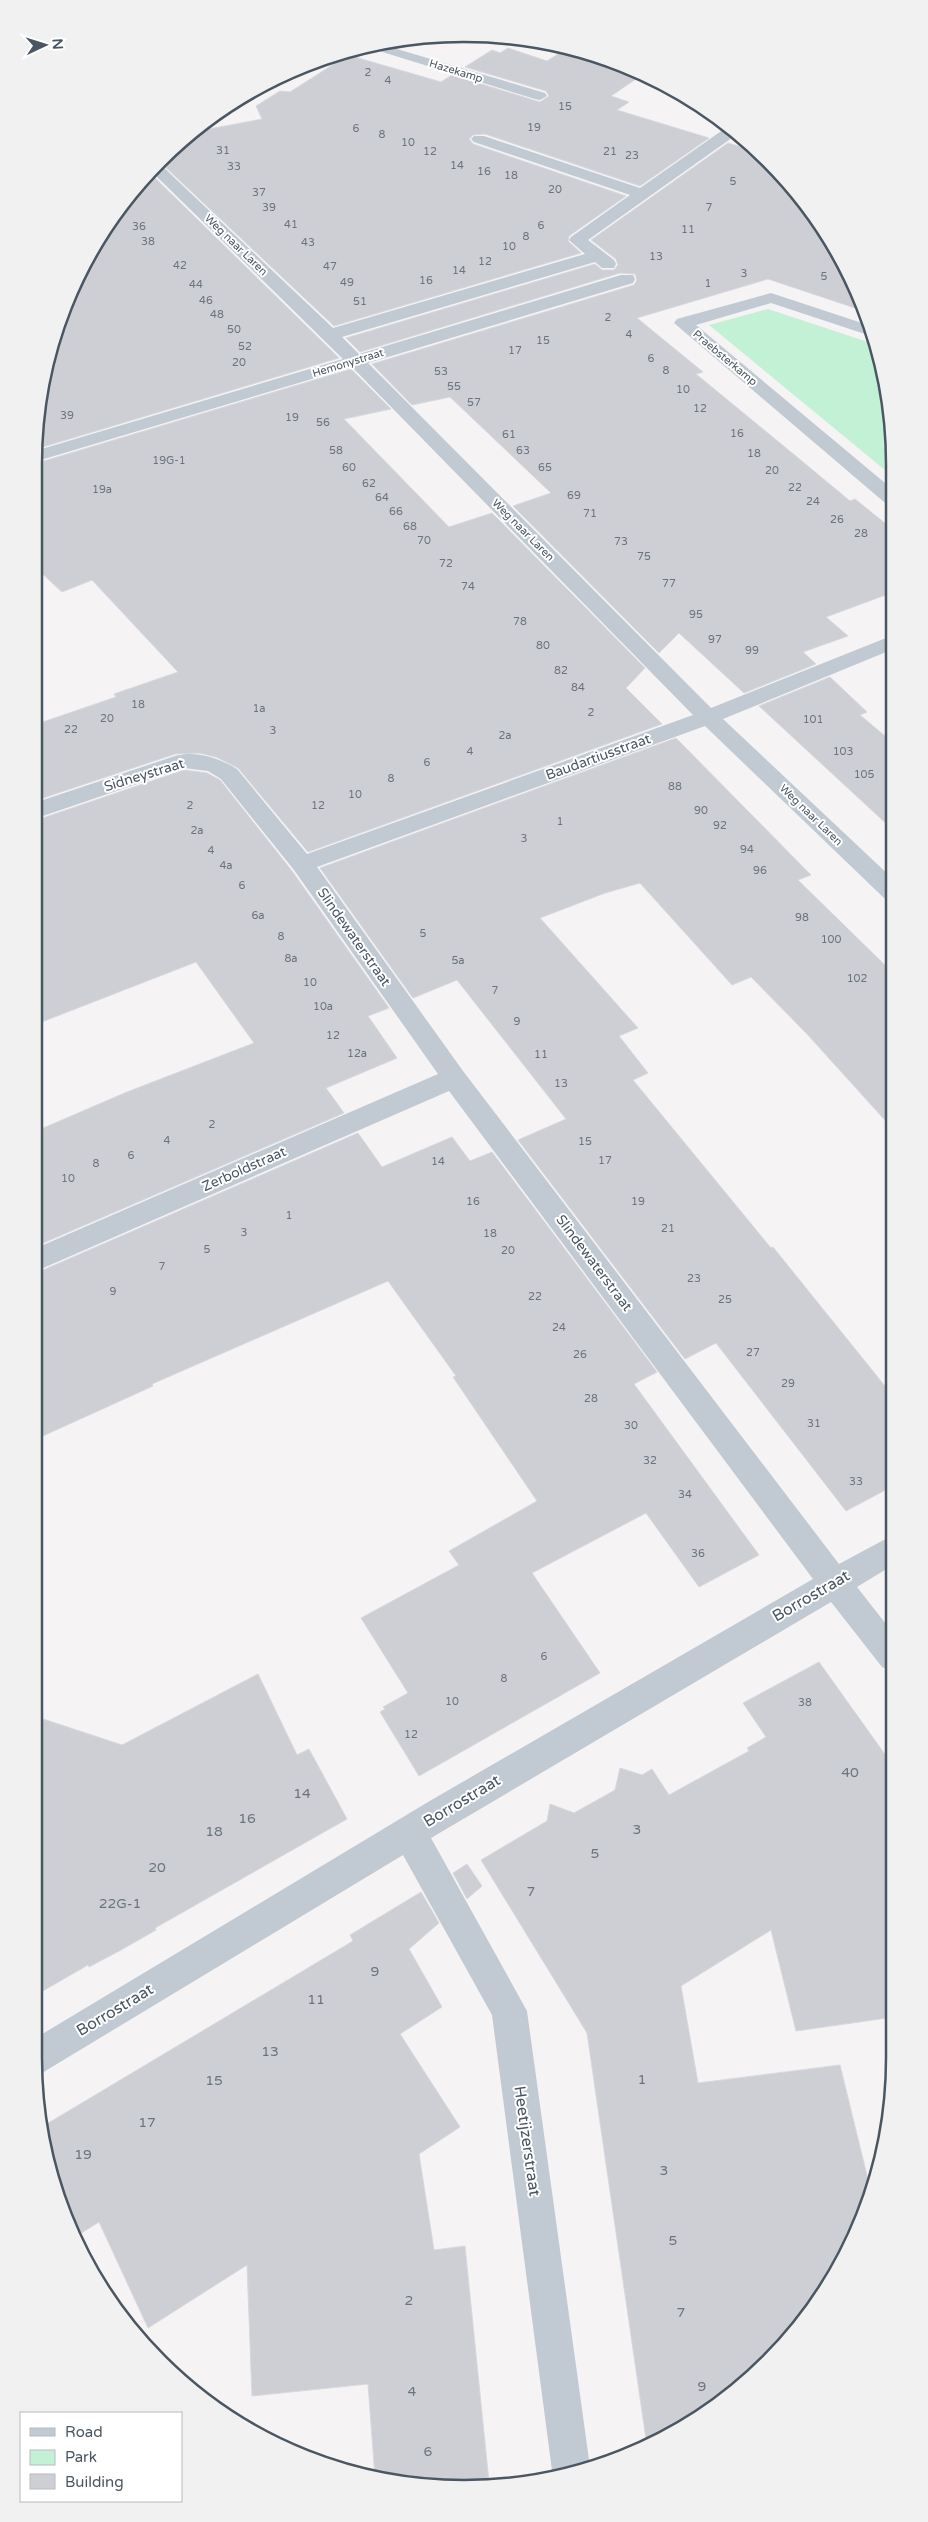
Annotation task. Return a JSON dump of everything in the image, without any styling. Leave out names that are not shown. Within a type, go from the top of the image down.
[{"type":"street","name":"Hazekamp","points":[[386,50],[540,96]]},
{"type":"street","name":"Hemonystraat","points":[[42,455],[627,279],[577,240],[727,135]]},
{"type":"street","points":[[479,138],[641,194]]},
{"type":"street","name":"Weg naar Laren","points":[[161,172],[329,335],[708,717],[886,886]]},
{"type":"street","points":[[329,335],[598,256]]},
{"type":"street","name":"Praebsterkamp","points":[[863,329],[771,298],[683,323],[886,494]]},
{"type":"street","name":"Baudartiusstraat","points":[[302,864],[708,717],[886,644]]},
{"type":"street","name":"Sidneystraat","points":[[42,808],[161,767],[183,761],[201,762],[229,774],[302,864]]},
{"type":"street","name":"Slindewaterstraat","points":[[302,864],[454,1078],[834,1582],[886,1648]]},
{"type":"street","name":"Zerboldstraat","points":[[42,1257],[454,1078]]},
{"type":"street","name":"Borrostraat","points":[[42,2054],[409,1833],[886,1553]]},
{"type":"street","name":"Heetijzerstraat","points":[[409,1833],[509,2011],[570,2466]]},
{"type":"green space","points":[[768,309],[867,342],[882,409],[886,471],[709,325]]},
{"type":"building","points":[[508,48],[547,61],[558,54],[599,65],[635,80],[611,96],[629,102],[617,110],[709,138],[640,186],[485,134],[473,135],[469,139],[473,144],[626,196],[569,236],[568,241],[581,253],[334,326],[165,167],[208,129],[262,119],[256,106],[280,91],[290,92],[335,63],[355,57],[441,82],[452,75],[540,102],[549,96],[546,91],[465,67],[492,50],[500,53]]},
{"type":"building","points":[[728,143],[742,147],[781,186],[798,207],[829,253],[855,308],[768,279],[637,318],[703,372],[696,374],[850,501],[855,499],[886,524],[886,595],[826,617],[848,636],[803,652],[816,664],[744,693],[679,633],[659,653],[513,506],[551,493],[450,397],[412,405],[372,364],[634,285],[637,280],[635,274],[620,273],[360,352],[346,338],[595,264],[602,270],[614,270],[618,265],[616,259],[591,240]]},
{"type":"building","points":[[155,178],[339,358],[43,447],[46,409],[57,355],[75,303],[99,253],[130,207]]},
{"type":"building","points":[[351,369],[391,409],[344,419],[449,527],[492,513],[645,668],[626,688],[662,724],[308,852],[238,768],[216,757],[199,753],[175,754],[42,798],[42,722],[116,697],[114,694],[178,672],[92,580],[62,592],[42,573],[42,462]]},
{"type":"building","points":[[830,677],[867,712],[860,715],[886,737],[886,823],[759,706]]},
{"type":"building","points":[[676,738],[811,875],[798,880],[886,966],[886,1121],[807,1034],[751,977],[732,985],[640,883],[605,893],[540,918],[638,1028],[619,1036],[648,1073],[633,1080],[771,1248],[773,1247],[886,1387],[886,1490],[846,1511],[716,1343],[685,1359],[518,1140],[566,1119],[457,980],[413,998],[320,868]]},
{"type":"building","points":[[184,770],[207,773],[220,780],[292,871],[389,1008],[368,1016],[397,1058],[326,1088],[344,1113],[42,1244],[42,1129],[127,1092],[254,1043],[196,962],[42,1022],[42,818]]},
{"type":"building","points":[[358,1133],[382,1167],[452,1137],[470,1161],[492,1152],[657,1372],[634,1384],[759,1555],[699,1587],[646,1513],[532,1573],[600,1673],[419,1776],[380,1712],[385,1709],[383,1707],[408,1693],[361,1618],[459,1565],[449,1551],[537,1501],[453,1377],[456,1376],[388,1281],[152,1384],[153,1386],[42,1436],[42,1271]]},
{"type":"building","points":[[819,1662],[886,1756],[886,2018],[796,2031],[771,1930],[681,1986],[698,2083],[840,2065],[868,2178],[853,2219],[829,2269],[798,2315],[781,2336],[742,2375],[721,2392],[675,2423],[646,2438],[587,2033],[481,1860],[547,1821],[550,1804],[574,1813],[615,1790],[620,1768],[642,1775],[652,1769],[669,1795],[749,1751],[747,1748],[766,1737],[743,1703]]},
{"type":"building","points":[[258,1674],[297,1755],[309,1749],[347,1819],[155,1928],[156,1930],[121,1950],[89,1967],[88,1965],[42,1991],[42,1719],[122,1745]]},
{"type":"building","points":[[467,1864],[482,1886],[467,1899],[453,1873]]},
{"type":"building","points":[[421,1892],[439,1923],[409,1949],[442,2007],[400,2034],[460,2127],[419,2154],[434,2250],[465,2246],[489,2479],[436,2479],[374,2469],[368,2384],[252,2396],[247,2265],[148,2328],[99,2222],[81,2233],[57,2167],[48,2123],[353,1941],[350,1935]]}]
